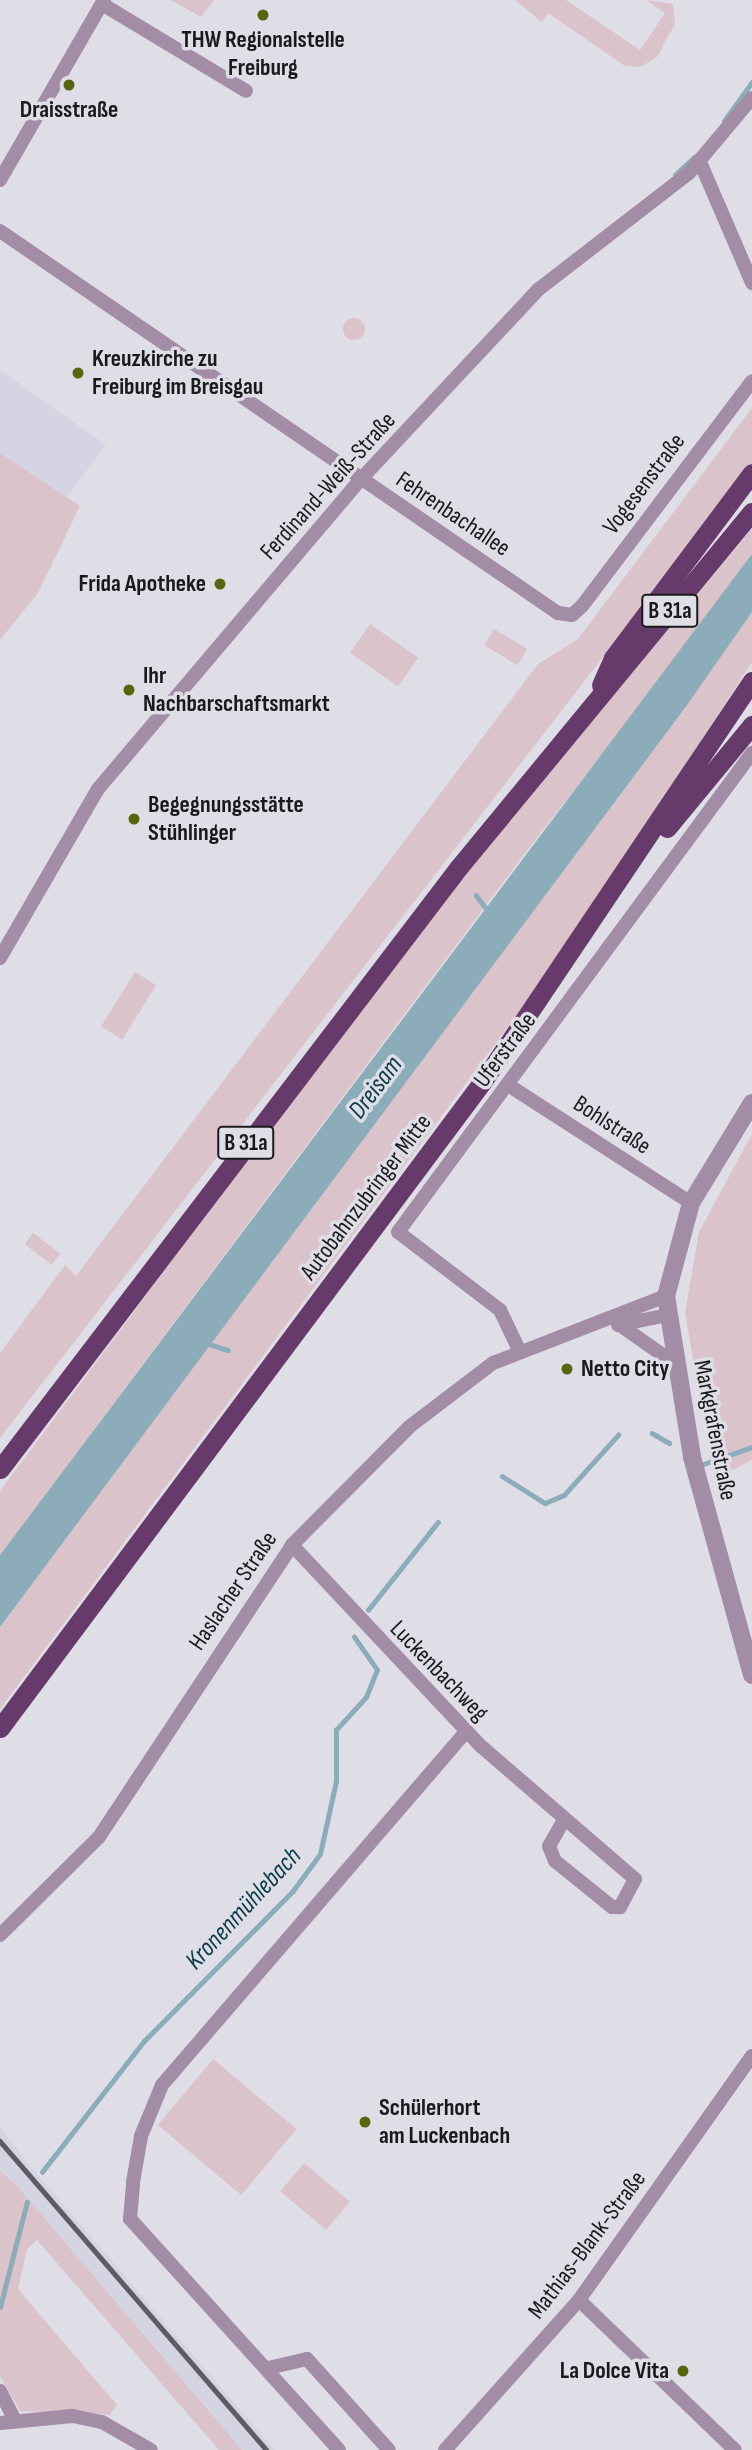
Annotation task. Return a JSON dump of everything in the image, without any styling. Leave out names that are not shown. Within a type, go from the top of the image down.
[{"type":"highway","points":[[589,711],[613,658],[752,473]]},
{"type":"highway","name":"B 31a","points":[[0,1469],[358,996],[752,512]]},
{"type":"highway","name":"Autobahnzubringer Mitte","points":[[0,1728],[483,1081],[643,850],[752,681]]},
{"type":"highway","points":[[643,850],[697,798],[752,725]]},
{"type":"street","points":[[0,180],[103,2],[246,91]]},
{"type":"street","name":"Ferdinand-Weiß-Straße","points":[[0,958],[4,940],[98,789],[361,479],[558,272],[700,162],[752,97]]},
{"type":"street","points":[[700,162],[752,284]]},
{"type":"street","name":"Fehrenbachallee","points":[[0,231],[558,613],[572,615]]},
{"type":"street","name":"Vogesenstraße","points":[[572,615],[752,380]]},
{"type":"street","name":"Uferstraße","points":[[520,1352],[500,1310],[398,1232],[752,753]]},
{"type":"street","name":"Bohlstraße","points":[[508,1085],[691,1203]]},
{"type":"street","points":[[668,1315],[666,1296],[691,1203],[752,1103]]},
{"type":"street","name":"Haslacher Straße","points":[[0,1935],[99,1838],[292,1545],[442,1396],[520,1352],[604,1324],[666,1296]]},
{"type":"street","name":"Haslacher Straße","points":[[604,1324],[620,1325],[668,1315]]},
{"type":"street","name":"Markgrafenstraße","points":[[668,1315],[699,1485],[752,1675]]},
{"type":"street","points":[[620,1325],[677,1365]]},
{"type":"street","name":"Luckenbachweg","points":[[292,1545],[466,1731],[635,1879],[617,1909],[555,1861],[549,1846],[564,1819]]},
{"type":"street","points":[[339,2450],[268,2368],[130,2219],[141,2136],[162,2085],[466,1731]]},
{"type":"street","name":"Mathias-Blank-Straße","points":[[445,2450],[579,2300],[752,2056]]},
{"type":"street","points":[[579,2300],[735,2450]]},
{"type":"street","points":[[268,2368],[307,2359],[389,2450]]},
{"type":"street","points":[[0,2391],[7,2420],[102,2422],[151,2450]]},
{"type":"shaded area","points":[[171,0],[214,0],[201,17]]},
{"type":"shaded area","points":[[515,0],[566,0],[640,50],[665,13],[646,0],[673,4],[675,24],[657,57],[640,67],[625,66],[548,13],[542,22]]},
{"type":"shaded area","points":[[350,318],[358,318],[365,325],[365,333],[358,340],[350,340],[343,333],[343,325]]},
{"type":"shaded area","points":[[0,370],[106,445],[67,497],[0,453]]},
{"type":"shaded area","points":[[752,408],[752,464],[0,1438],[0,1353],[65,1265],[76,1276],[538,664],[578,639]]},
{"type":"shaded area","points":[[0,453],[80,506],[38,593],[0,640]]},
{"type":"shaded area","points":[[752,529],[752,554],[696,634],[528,849],[0,1555],[0,1491],[430,916]]},
{"type":"shaded area","points":[[752,612],[752,662],[557,961],[0,1709],[0,1627]]},
{"type":"shaded area","points":[[370,624],[418,658],[398,687],[350,653]]},
{"type":"shaded area","points":[[494,629],[527,649],[518,665],[484,645]]},
{"type":"shaded area","points":[[135,972],[156,985],[122,1040],[101,1026]]},
{"type":"shaded area","points":[[752,1134],[752,1460],[714,1479],[685,1313],[699,1232]]},
{"type":"shaded area","points":[[33,1233],[60,1253],[52,1265],[25,1244]]},
{"type":"shaded area","points":[[213,2059],[296,2129],[241,2195],[158,2125]]},
{"type":"shaded area","points":[[0,2127],[30,2166],[275,2450],[242,2450],[10,2183],[0,2171]]},
{"type":"shaded area","points":[[304,2163],[350,2202],[326,2230],[280,2191]]},
{"type":"shaded area","points":[[0,2171],[16,2185],[242,2450],[219,2450],[37,2240],[27,2249],[18,2289],[117,2405],[110,2415],[20,2411],[0,2376]]},
{"type":"water","name":"Dreisam","points":[[752,554],[752,612],[687,705],[0,1627],[0,1555]]},
{"type":"waterway","points":[[724,121],[752,82]]},
{"type":"waterway","points":[[675,175],[694,157]]},
{"type":"waterway","points":[[476,895],[488,911]]},
{"type":"waterway","points":[[206,1343],[228,1350]]},
{"type":"waterway","name":"Kronenmühlebach","points":[[652,1433],[669,1443]]},
{"type":"waterway","name":"Kronenmühlebach","points":[[502,1476],[545,1503],[564,1495],[618,1435]]},
{"type":"waterway","name":"Kronenmühlebach","points":[[701,1465],[752,1447]]},
{"type":"waterway","name":"Kronenmühlebach","points":[[368,1610],[438,1522]]},
{"type":"waterway","name":"Kronenmühlebach","points":[[42,2172],[144,2041],[292,1892],[320,1854],[336,1781],[336,1730],[366,1697],[377,1670],[354,1637]]},
{"type":"waterway","name":"Kronenmühlebach","points":[[0,2307],[27,2202]]},
{"type":"railway","points":[[0,2141],[267,2450]]},
{"type":"place","name":"THW Regionalstelle Freiburg","points":[[263,15]]},
{"type":"place","name":"Draisstraße","points":[[69,85]]},
{"type":"place","name":"Kreuzkirche zu Freiburg im Breisgau","points":[[78,373]]},
{"type":"place","name":"Frida Apotheke","points":[[220,584]]},
{"type":"place","name":"Ihr Nachbarschaftsmarkt","points":[[129,690]]},
{"type":"place","name":"Begegnungsstätte Stühlinger","points":[[134,819]]},
{"type":"place","name":"Netto City","points":[[567,1369]]},
{"type":"place","name":"Schülerhort am Luckenbach","points":[[365,2122]]},
{"type":"place","name":"La Dolce Vita","points":[[683,2371]]}]
